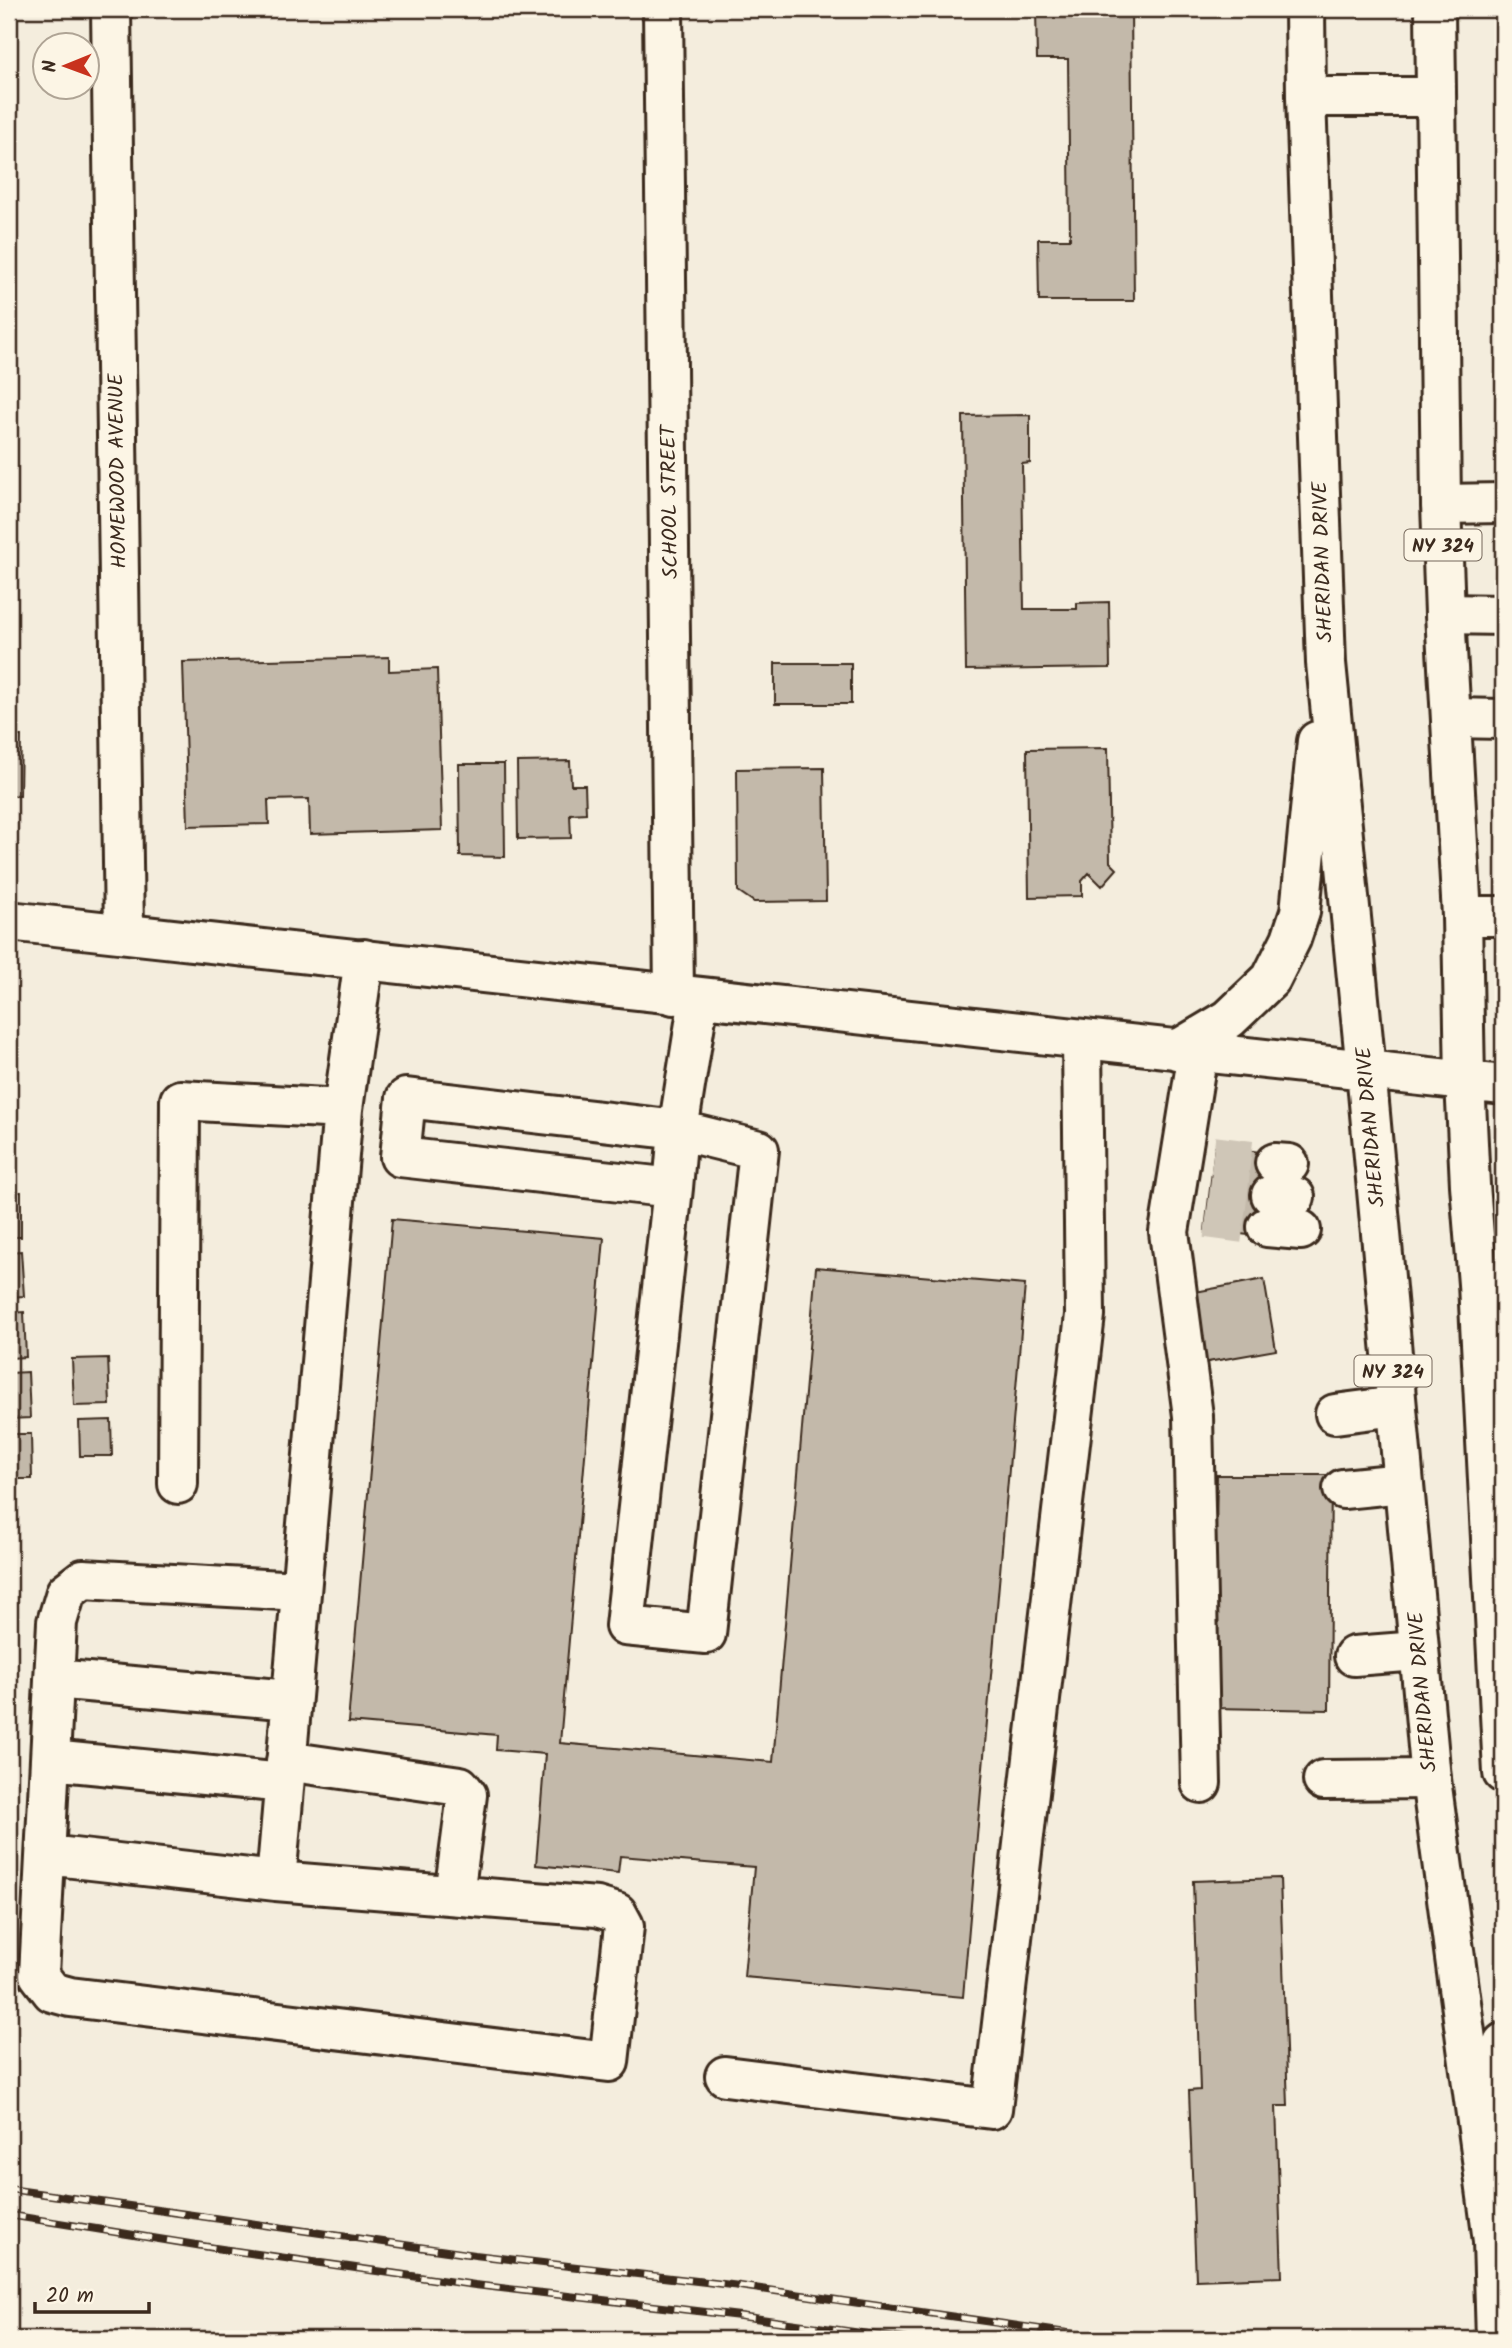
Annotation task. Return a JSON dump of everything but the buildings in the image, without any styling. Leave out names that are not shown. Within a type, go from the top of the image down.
[{"type":"main road","name":"HOMEWOOD AVENUE","points":[[111,9],[124,933]]},
{"type":"main road","name":"SCHOOL STREET","points":[[663,9],[687,997],[673,1188],[625,1626],[706,1634],[759,1150],[678,1130]]},
{"type":"main road","name":"SHERIDAN DRIVE","points":[[1305,9],[1326,663],[1431,1779],[1493,2241]]},
{"type":"main road","name":"NY 324","points":[[1435,9],[1441,504],[1445,614],[1462,916],[1465,1081],[1491,1283],[1503,1773]]},
{"type":"main road","points":[[1306,97],[1436,97]]},
{"type":"main road","points":[[1441,504],[1503,503]]},
{"type":"main road","points":[[1445,614],[1503,615]]},
{"type":"main road","points":[[1187,1051],[1229,1019],[1271,979],[1291,939],[1300,912],[1326,663]]},
{"type":"main road","points":[[1451,718],[1503,719]]},
{"type":"main road","points":[[1462,916],[1503,916]]},
{"type":"main road","points":[[9,921],[1503,1085]]},
{"type":"main road","points":[[276,1881],[343,1109],[364,959]]},
{"type":"main road","points":[[725,2076],[992,2109],[1084,1315],[1082,1040]]},
{"type":"main road","points":[[1187,1051],[1198,1265]]},
{"type":"main road","points":[[673,1188],[400,1157],[406,1098],[678,1130]]},
{"type":"main road","points":[[177,1484],[180,1100],[343,1109]]},
{"type":"main road","points":[[1193,1190],[1169,1232],[1193,1416],[1201,1783]]},
{"type":"main road","points":[[1335,1414],[1396,1406]]},
{"type":"main road","points":[[1343,1489],[1403,1483]]},
{"type":"main road","points":[[47,1855],[276,1881],[597,1907],[617,1913],[624,1926],[609,2062],[84,1998],[52,1992],[39,1975],[57,1622],[66,1592],[83,1579],[301,1591]]},
{"type":"main road","points":[[1354,1656],[1418,1651]]},
{"type":"main road","points":[[54,1679],[292,1700]]},
{"type":"main road","points":[[51,1760],[285,1772],[460,1786],[467,1795],[454,1895]]},
{"type":"main road","points":[[1323,1780],[1431,1779]]},
{"type":"main road","name":"SHERIDAN DRIVE","points":[[1496,2339],[1493,2241],[1503,2043]]},
{"type":"tunnel","points":[[1213,1155],[1275,1163]]},
{"type":"tunnel","points":[[1210,1188],[1271,1195]]},
{"type":"tunnel","points":[[1206,1219],[1267,1227]]},
{"type":"railway","points":[[9,2189],[475,2255],[740,2286],[1109,2339]]},
{"type":"railway","points":[[9,2215],[475,2285],[740,2316],[904,2339]]}]
